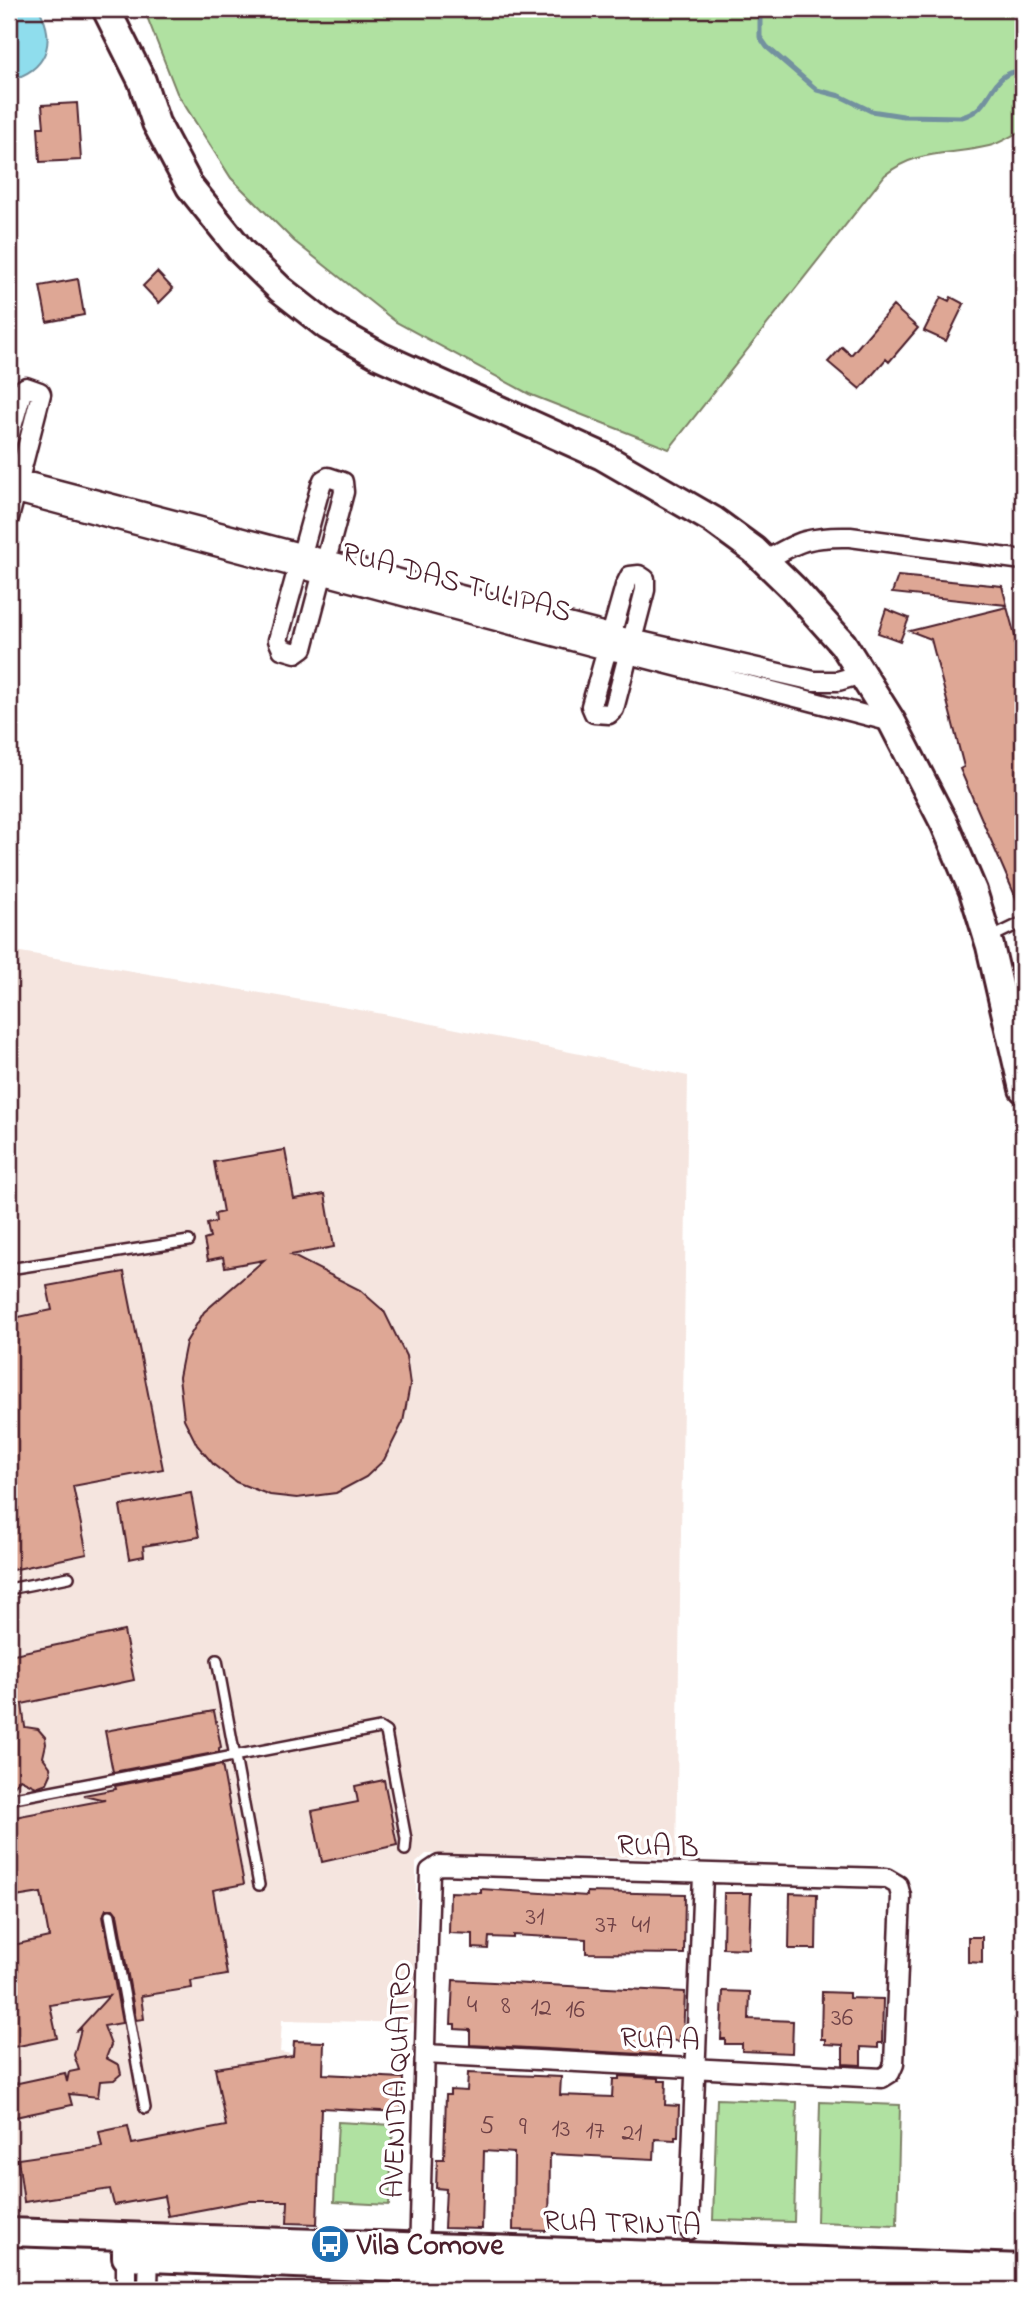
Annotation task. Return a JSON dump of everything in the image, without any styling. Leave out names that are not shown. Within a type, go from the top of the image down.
[{"type":"main road","points":[[106,9],[142,81],[156,123],[190,187],[242,251],[280,289],[327,326],[380,356],[602,456],[713,520],[765,561],[843,644],[892,722],[945,825],[973,891],[988,939],[1023,1089]]},
{"type":"main road","name":"RUA TRINTA","points":[[9,2232],[137,2247],[429,2269],[1012,2281]]},
{"type":"street","points":[[9,437],[23,389],[40,391],[38,407],[13,485],[9,518]]},
{"type":"street","points":[[328,477],[343,482],[345,486],[324,566],[303,648],[296,653],[283,646],[300,560],[323,480],[328,477]]},
{"type":"street","name":"RUA DAS TULIPAS","points":[[13,485],[630,647],[814,681],[838,681],[862,674]]},
{"type":"street","points":[[765,561],[796,542],[827,536],[1023,560]]},
{"type":"street","points":[[639,575],[646,583],[630,647],[612,713],[594,713],[591,706],[628,578],[639,575]]},
{"type":"street","name":"RUA DAS TULIPAS","points":[[630,647],[892,722]]},
{"type":"street","name":"RUA B","points":[[430,1871],[439,1865],[703,1875],[886,1878],[898,1885],[901,1896],[894,2064],[890,2073]]},
{"type":"street","name":"AVENIDA QUATRO","points":[[429,2269],[425,2054],[430,1871]]},
{"type":"street","points":[[689,2230],[703,1875]]},
{"type":"street","name":"RUA A","points":[[425,2054],[883,2078],[890,2073]]},
{"type":"street","points":[[126,2290],[137,2247]]},
{"type":"street","points":[[137,2247],[148,2290]]},
{"type":"lane","points":[[988,939],[1023,922]]},
{"type":"lane","points":[[9,1269],[189,1241]]},
{"type":"lane","points":[[9,1589],[69,1577]]},
{"type":"lane","points":[[217,1660],[259,1885]]},
{"type":"lane","points":[[9,1799],[380,1728],[386,1732],[406,1839],[405,1850]]},
{"type":"lane","points":[[110,1915],[145,2108]]},
{"type":"shaded area","points":[[9,950],[383,1014],[688,1076],[676,1858],[426,1854],[416,1863],[415,2023],[282,2020],[280,2052],[292,2054],[285,2242],[9,2232]]},
{"type":"green space","points":[[144,9],[1023,9],[1023,130],[989,146],[910,160],[885,175],[669,449],[529,394],[396,322],[294,241],[231,178],[177,93]]},
{"type":"green space","points":[[717,2099],[797,2102],[794,2222],[713,2220]]},
{"type":"green space","points":[[820,2102],[900,2105],[897,2225],[817,2222]]},
{"type":"green space","points":[[338,2122],[393,2125],[389,2205],[334,2202]]},
{"type":"water","points":[[9,9],[39,9],[47,33],[47,44],[45,54],[32,70],[9,80]]},
{"type":"building","points":[[77,103],[81,160],[40,162],[38,127],[44,127],[42,105]]},
{"type":"building","points":[[157,272],[173,289],[159,303],[143,286]]},
{"type":"building","points":[[78,279],[84,315],[47,322],[40,286]]},
{"type":"building","points":[[941,297],[949,301],[951,297],[964,304],[946,341],[924,331]]},
{"type":"building","points":[[893,306],[918,328],[889,362],[886,359],[860,389],[828,362],[842,347],[851,355]]},
{"type":"building","points":[[898,576],[1002,586],[1007,605],[892,593]]},
{"type":"building","points":[[1007,607],[1023,665],[1023,914],[960,769],[964,767],[931,639],[910,631]]},
{"type":"building","points":[[886,609],[909,618],[900,641],[878,633]]},
{"type":"building","points":[[285,1150],[294,1199],[325,1194],[334,1247],[291,1255],[360,1290],[384,1311],[406,1356],[410,1385],[403,1422],[384,1460],[366,1477],[336,1493],[297,1498],[270,1495],[236,1482],[214,1465],[197,1445],[184,1419],[179,1377],[186,1342],[204,1312],[264,1260],[225,1267],[223,1257],[208,1260],[204,1240],[210,1238],[207,1224],[216,1222],[215,1214],[223,1212],[214,1162]]},
{"type":"building","points":[[124,1272],[163,1469],[73,1486],[87,1554],[12,1570],[9,1554],[9,1319],[52,1310],[47,1286]]},
{"type":"building","points":[[191,1493],[199,1537],[143,1546],[144,1556],[129,1559],[120,1506]]},
{"type":"building","points":[[124,1631],[134,1680],[22,1704],[25,1727],[38,1729],[45,1737],[43,1757],[51,1774],[47,1783],[36,1787],[20,1779],[9,1792],[9,1655]]},
{"type":"building","points":[[214,1711],[221,1747],[219,1752],[113,1772],[105,1731]]},
{"type":"building","points":[[222,1765],[244,1884],[213,1890],[227,1975],[191,1981],[192,1988],[141,1996],[144,2019],[136,2020],[117,1914],[113,1909],[106,1909],[103,1916],[122,2023],[104,2026],[111,2045],[106,2058],[119,2065],[121,2074],[114,2080],[100,2081],[98,2097],[69,2094],[72,2105],[15,2117],[9,2085],[65,2073],[67,2082],[69,2072],[79,2070],[74,2055],[81,2029],[78,2030],[109,1996],[50,2005],[57,2038],[9,2048],[9,1946],[49,1937],[41,1893],[9,1898],[9,1818],[105,1800],[84,1795],[116,1789],[115,1786]]},
{"type":"building","points":[[384,1780],[397,1845],[322,1862],[312,1811],[358,1802],[355,1786]]},
{"type":"building","points":[[481,1889],[587,1896],[587,1892],[685,1894],[684,1954],[586,1953],[586,1939],[513,1935],[513,1938],[489,1937],[488,1949],[473,1948],[473,1934],[449,1933],[450,1892],[481,1893]]},
{"type":"building","points":[[724,1893],[751,1893],[749,1949],[723,1948]]},
{"type":"building","points":[[790,1893],[817,1894],[816,1949],[789,1949]]},
{"type":"building","points":[[968,1937],[982,1937],[982,1963],[968,1962]]},
{"type":"building","points":[[453,1980],[685,1992],[683,2036],[679,2036],[679,2041],[660,2040],[660,2055],[470,2045],[470,2030],[455,2029],[455,2024],[451,2024]]},
{"type":"building","points":[[723,1991],[750,1992],[749,2019],[793,2021],[792,2053],[742,2051],[742,2044],[725,2044],[725,2039],[721,2039]]},
{"type":"building","points":[[822,1992],[849,1993],[849,1998],[883,1999],[882,2043],[878,2043],[878,2048],[861,2047],[861,2065],[843,2064],[843,2045],[825,2044],[825,2039],[821,2039]]},
{"type":"building","points":[[294,2041],[324,2042],[323,2074],[403,2078],[401,2112],[321,2108],[317,2224],[287,2223],[288,2201],[248,2201],[168,2216],[164,2196],[114,2205],[110,2189],[24,2202],[18,2159],[102,2147],[99,2132],[128,2126],[132,2144],[226,2126],[215,2068],[293,2056]]},
{"type":"building","points":[[468,2073],[561,2077],[560,2095],[612,2097],[613,2079],[619,2079],[619,2076],[659,2078],[659,2081],[666,2081],[665,2105],[679,2106],[678,2136],[675,2136],[675,2140],[655,2139],[654,2159],[550,2154],[549,2231],[513,2230],[514,2153],[484,2151],[482,2229],[444,2228],[446,2189],[436,2188],[437,2159],[444,2159],[446,2095],[450,2095],[450,2090],[467,2091]]},
{"type":"waterway","points":[[760,9],[760,37],[767,47],[817,90],[840,96],[871,111],[903,116],[962,117],[973,113],[1003,77],[1023,71]]},
{"type":"place","name":"Vila Comove","points":[[330,2244]]}]
